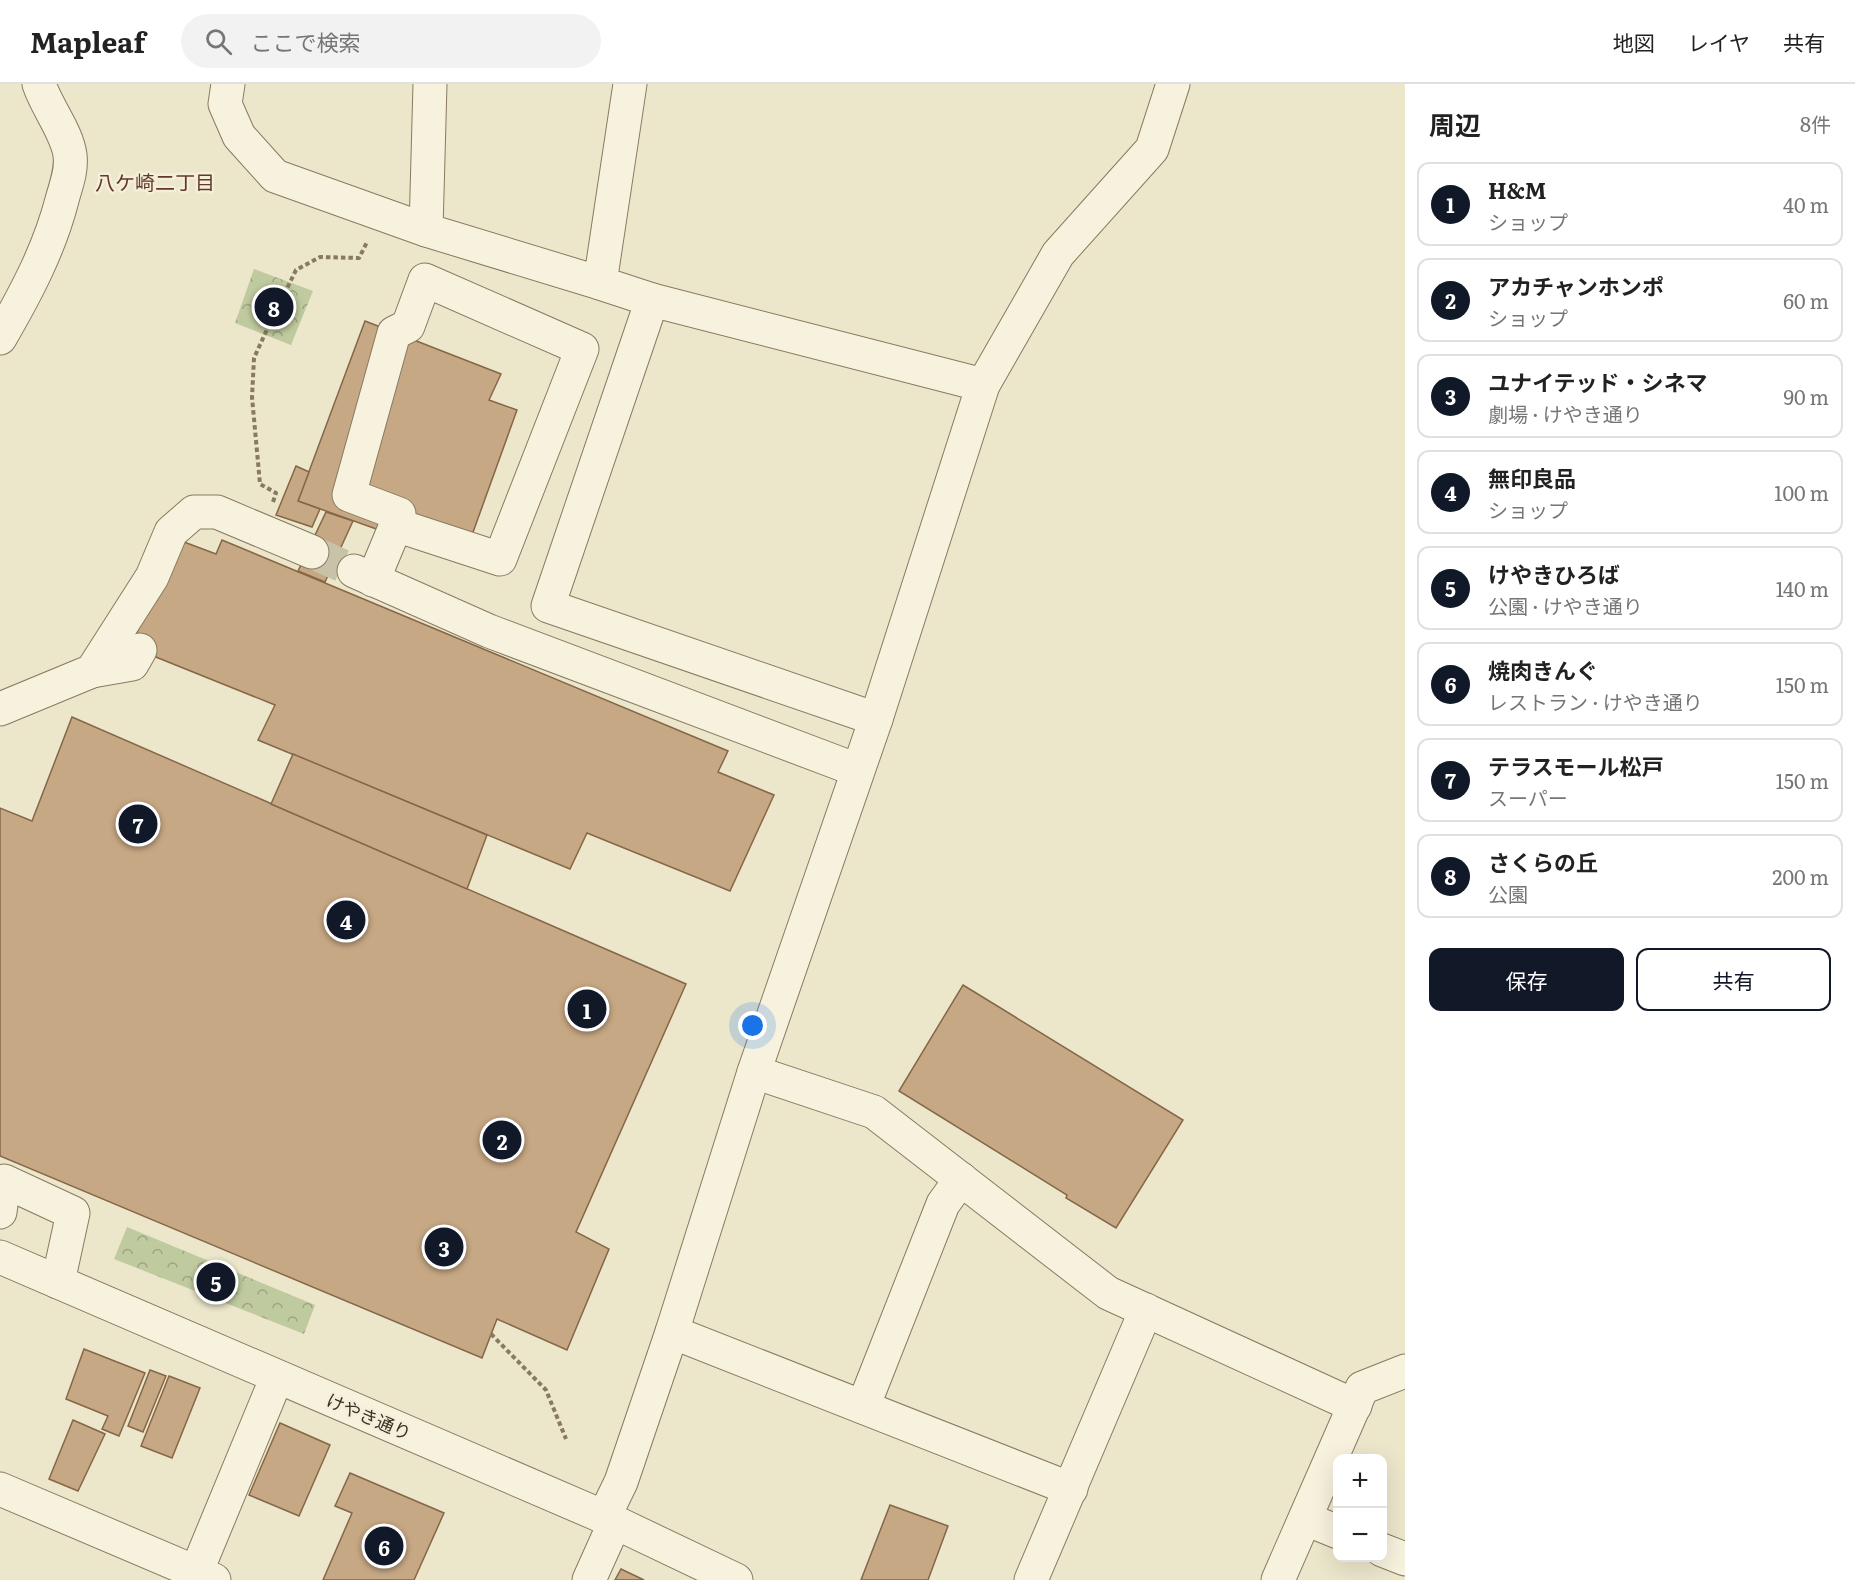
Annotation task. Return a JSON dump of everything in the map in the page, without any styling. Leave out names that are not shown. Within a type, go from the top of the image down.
[{"type":"street","points":[[0,338],[30,286],[53,234],[70,172],[65,136],[47,107],[39,84]]},
{"type":"street","points":[[228,84],[225,104],[239,136],[274,176],[426,230],[652,300],[982,385]]},
{"type":"street","points":[[426,230],[430,84]]},
{"type":"street","points":[[600,283],[630,84]]},
{"type":"street","points":[[589,1580],[672,1332],[754,1072],[876,719],[982,385],[1058,254],[1152,149],[1173,84]]},
{"type":"street","points":[[396,525],[501,559],[582,349],[425,280],[408,326],[394,333],[349,495],[399,514],[396,525],[363,575],[486,640],[857,770]]},
{"type":"street","points":[[652,300],[548,606],[876,719]]},
{"type":"street","points":[[92,671],[152,577],[171,532],[194,512],[217,512],[312,552]]},
{"type":"street","points":[[0,709],[92,671],[132,664],[140,650]]},
{"type":"street","points":[[754,1072],[874,1112],[1108,1293],[1354,1406]]},
{"type":"street","points":[[863,1407],[943,1204],[961,1179]]},
{"type":"street","points":[[1,1191],[73,1213],[58,1281]]},
{"type":"street","name":"けやき通り","points":[[0,1257],[609,1519],[736,1580]]},
{"type":"street","points":[[1031,1580],[1146,1310]]},
{"type":"street","points":[[672,1332],[1071,1489]]},
{"type":"street","points":[[1278,1580],[1362,1389],[1405,1371]]},
{"type":"street","points":[[0,1490],[201,1578],[277,1377]]},
{"type":"street","points":[[1306,1519],[1333,1530]]},
{"type":"street","points":[[1387,1552],[1405,1559]]},
{"type":"path","points":[[269,511],[276,493],[260,484],[252,398],[254,358],[296,270],[320,257],[359,258],[382,215]]},
{"type":"path","points":[[491,1334],[546,1390],[566,1439]]},
{"type":"green space","points":[[254,269],[313,291],[291,345],[235,323]]},
{"type":"green space","points":[[127,1227],[315,1305],[304,1334],[114,1259]]},
{"type":"building","points":[[365,321],[501,374],[489,400],[517,410],[463,560],[298,501]]},
{"type":"building","points":[[296,466],[309,472],[298,501],[320,509],[312,527],[276,515]]},
{"type":"building","points":[[326,512],[353,521],[325,582],[298,571]]},
{"type":"building","points":[[176,539],[216,554],[222,540],[728,751],[718,772],[774,795],[730,891],[587,833],[570,869],[258,740],[275,705],[131,647]]},
{"type":"building","points":[[72,717],[686,984],[576,1232],[609,1249],[567,1350],[497,1319],[482,1358],[0,1156],[0,808],[32,821]]},
{"type":"building","points":[[293,754],[487,835],[467,889],[271,804]]},
{"type":"building","points":[[963,985],[1183,1120],[1116,1228],[899,1091]]},
{"type":"building","points":[[84,1349],[145,1373],[119,1436],[102,1429],[108,1416],[66,1399]]},
{"type":"building","points":[[150,1370],[166,1376],[143,1432],[128,1426]]},
{"type":"building","points":[[169,1376],[200,1388],[172,1458],[141,1446]]},
{"type":"building","points":[[73,1420],[105,1434],[78,1491],[49,1479]]},
{"type":"building","points":[[280,1423],[330,1445],[299,1516],[249,1495]]},
{"type":"building","points":[[350,1473],[444,1513],[414,1580],[323,1580],[352,1513],[335,1506]]},
{"type":"building","points":[[890,1505],[948,1526],[928,1580],[861,1580]]},
{"type":"building","points":[[621,1569],[644,1580],[615,1580]]},
{"type":"tunnel","points":[[312,552],[354,571]]},
{"type":"place","name":"さくらの丘","points":[[274,307]]},
{"type":"place","name":"テラスモール松戸","points":[[138,824]]},
{"type":"place","name":"無印良品","points":[[346,920]]},
{"type":"place","name":"H&M","points":[[587,1009]]},
{"type":"place","name":"アカチャンホンポ","points":[[502,1140]]},
{"type":"place","name":"ユナイテッド・シネマ","points":[[444,1247]]},
{"type":"place","name":"けやきひろば","points":[[216,1282]]},
{"type":"place","name":"焼肉きんぐ","points":[[384,1546]]},
{"type":"district","name":"八ケ崎二丁目","points":[[155,181]]}]
